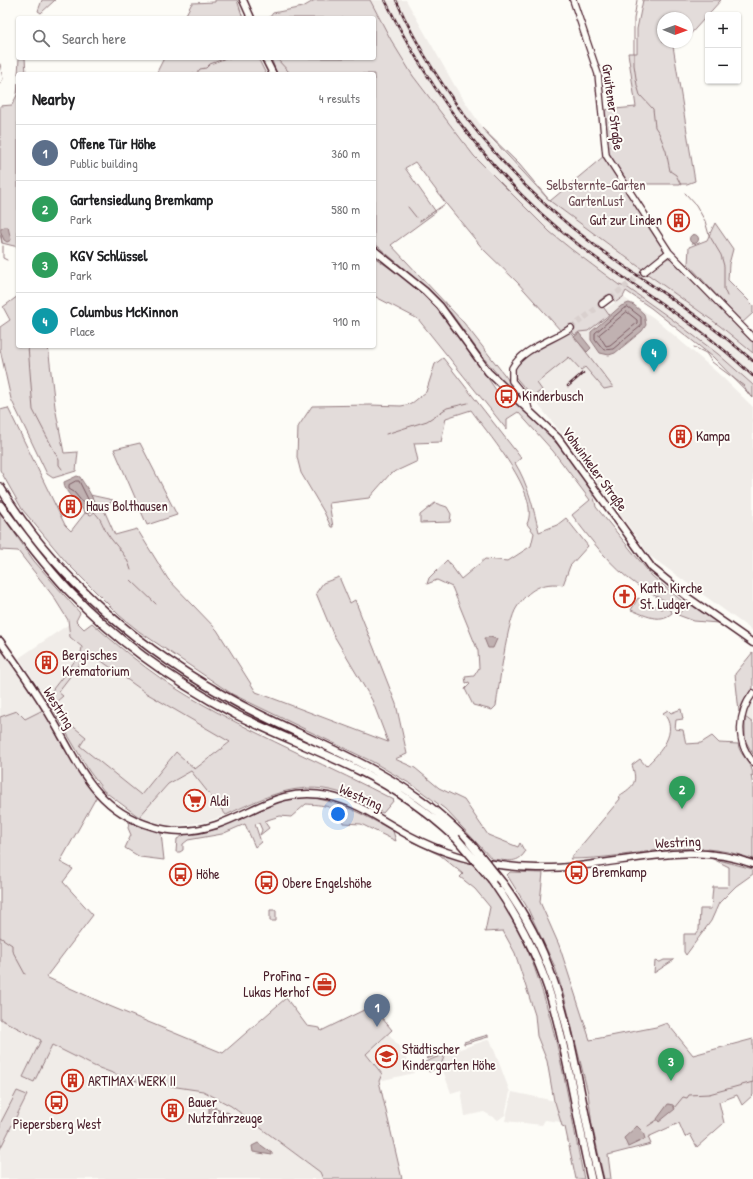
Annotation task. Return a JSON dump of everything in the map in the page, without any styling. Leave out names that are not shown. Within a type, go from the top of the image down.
[{"type":"highway","points":[[0,487],[42,545],[76,584],[115,621],[151,650],[197,680],[242,705],[329,747],[397,784],[432,808],[470,843],[504,885],[536,938],[552,975],[568,1028],[599,1179]]},
{"type":"highway","points":[[0,505],[32,548],[69,591],[110,629],[148,659],[208,699],[362,772],[392,788],[421,808],[456,838],[492,880],[512,909],[526,935],[548,990],[560,1032],[591,1179]]},
{"type":"main road","points":[[243,0],[250,16]]},
{"type":"main road","points":[[266,60],[271,72]]},
{"type":"main road","name":"Vohwinkeler Straße","points":[[376,252],[425,291],[440,306],[454,323],[488,372],[529,410],[566,448],[652,568],[690,599],[753,643]]},
{"type":"main road","name":"Westring","points":[[0,641],[51,716],[92,786],[109,805],[138,823],[168,830],[202,829],[226,821],[275,799],[292,795],[314,794],[329,796],[352,804],[436,848],[499,866],[537,868],[582,867],[661,854],[694,852],[720,854],[753,864]]},
{"type":"street","name":"Gruitener Straße","points":[[573,0],[598,74],[606,155],[669,252],[753,338]]},
{"type":"street","points":[[644,272],[669,252]]},
{"type":"street","points":[[602,304],[610,298]]},
{"type":"street","points":[[529,410],[526,398],[512,381],[512,368],[526,352],[552,340],[571,328]]},
{"type":"street","points":[[753,693],[744,710],[740,725],[743,745],[753,762]]},
{"type":"shaded area","points":[[370,0],[406,0],[456,88],[489,138],[550,201],[720,326],[753,353],[753,385],[718,354],[673,320],[628,288],[619,285],[550,232],[474,156],[413,76],[391,40]]},
{"type":"shaded area","points":[[623,297],[654,318],[720,375],[753,407],[753,631],[650,556],[568,441],[526,390],[536,349],[556,341]]},
{"type":"shaded area","points":[[69,624],[70,637],[82,647],[81,653],[46,698],[19,658]]},
{"type":"shaded area","points":[[0,646],[43,710],[25,719],[17,711],[0,717]]},
{"type":"shaded area","points":[[89,652],[146,693],[230,741],[195,769],[175,752],[141,796],[80,746],[86,737],[64,719],[56,701],[60,700],[58,692]]},
{"type":"shaded area","points":[[753,700],[753,754],[745,740],[744,727],[748,708]]},
{"type":"shaded area","points":[[191,771],[226,815],[206,822],[176,826],[158,823],[139,817],[168,784]]},
{"type":"shaded area","points":[[0,1019],[41,1040],[23,1076],[33,1082],[51,1045],[94,1066],[131,1080],[203,1091],[231,1106],[320,1172],[323,1179],[0,1179],[0,1149],[27,1095],[0,1124]]},
{"type":"shaded area","name":"Städtischer Kindergarten Höhe","points":[[388,1033],[402,1050],[400,1051],[408,1060],[414,1073],[379,1081],[379,1073],[365,1054]]},
{"type":"shaded area","points":[[490,1039],[510,1092],[505,1115],[498,1120],[484,1112],[465,1116],[461,1090],[451,1093],[441,1065],[445,1054]]},
{"type":"shaded area","points":[[512,1092],[555,1101],[561,1122],[545,1120],[542,1125],[505,1121]]},
{"type":"green space","points":[[42,0],[55,0],[41,13],[38,11]]},
{"type":"green space","points":[[215,0],[237,0],[242,16],[185,16],[192,3],[215,2]]},
{"type":"green space","points":[[315,0],[370,0],[391,40],[413,76],[474,156],[550,232],[619,285],[628,288],[718,354],[753,385],[753,398],[713,357],[651,308],[626,291],[623,297],[616,302],[607,295],[599,301],[609,315],[588,331],[579,332],[575,335],[567,326],[561,331],[517,282],[483,249],[447,205],[415,162],[405,168],[436,212],[391,245],[464,323],[507,378],[514,394],[482,356],[451,313],[429,290],[376,245],[376,72],[276,72],[272,60],[376,60],[376,16],[271,16],[273,13],[303,7]]},
{"type":"green space","points":[[643,0],[721,0],[710,12],[705,12],[705,18],[693,31],[693,12],[657,12],[657,48],[673,48],[695,181],[687,184],[628,184],[609,155],[606,146],[604,110],[636,107],[628,53],[637,53],[637,29]]},
{"type":"green space","points":[[19,60],[25,60],[26,72],[18,72]]},
{"type":"green space","points":[[163,60],[259,60],[265,72],[157,72]]},
{"type":"green space","points":[[16,97],[16,246],[2,243],[0,226],[0,106],[12,105]]},
{"type":"green space","points":[[481,127],[519,164],[550,201]]},
{"type":"green space","name":"Selbsternte-Garten GartenLust","points":[[604,156],[665,249],[663,254],[642,269],[550,201]]},
{"type":"green space","points":[[715,223],[733,249],[729,264],[728,280],[753,305],[753,313],[742,323],[688,264],[689,247],[707,240]]},
{"type":"green space","points":[[376,258],[408,281],[433,304],[452,326],[496,390],[521,408],[554,440],[577,468],[586,482],[593,495],[596,507],[652,576],[682,601],[690,604],[718,623],[694,621],[678,615],[683,609],[642,589],[610,562],[572,515],[590,500],[553,451],[518,412],[507,419],[507,430],[418,319],[376,297]]},
{"type":"green space","points":[[668,258],[671,258],[753,342],[753,353],[720,326],[646,273]]},
{"type":"green space","points":[[16,297],[16,348],[48,348],[55,407],[64,453],[78,452],[76,471],[53,478],[47,474],[11,399],[0,349],[0,327],[10,320],[3,307]]},
{"type":"green space","points":[[570,331],[613,387],[604,389],[585,367],[581,370],[569,357],[537,383],[542,390],[532,397],[513,374],[516,366],[529,353]]},
{"type":"green space","points":[[443,358],[521,458],[515,463],[527,487],[539,532],[557,525],[566,518],[588,546],[570,566],[563,585],[549,584],[537,588],[526,596],[517,607],[513,614],[507,639],[496,706],[492,710],[473,705],[465,689],[470,684],[469,682],[466,683],[465,677],[474,676],[479,668],[478,651],[452,587],[437,580],[427,584],[429,578],[447,560],[461,579],[485,559],[508,561],[531,546],[534,533],[527,524],[529,511],[527,497],[520,481],[500,449],[471,410],[446,418],[441,442],[414,443],[418,461],[390,474],[369,498],[329,503],[333,527],[331,527],[301,473],[297,457],[298,427],[312,406],[401,406],[411,404],[426,392],[435,364]]},
{"type":"green space","points":[[8,408],[65,525],[71,531],[85,513],[91,515],[96,511],[96,504],[90,495],[113,500],[104,510],[115,535],[137,529],[168,579],[217,630],[256,692],[388,742],[372,700],[333,634],[316,593],[323,583],[339,577],[350,603],[355,600],[396,704],[407,754],[395,759],[415,768],[439,788],[464,800],[488,835],[518,847],[520,843],[525,852],[522,856],[518,859],[510,861],[492,859],[445,809],[414,786],[373,762],[232,694],[140,632],[120,616],[67,563],[22,509],[0,470],[0,410]]},
{"type":"green space","points":[[140,443],[177,515],[147,525],[114,449]]},
{"type":"green space","points":[[435,503],[447,507],[451,514],[450,522],[420,523],[420,515]]},
{"type":"green space","points":[[0,512],[34,561],[80,613],[76,621],[84,629],[92,623],[118,646],[174,687],[189,696],[227,718],[394,800],[383,813],[338,792],[308,788],[266,797],[226,815],[191,771],[168,784],[139,817],[104,791],[89,771],[46,698],[81,653],[82,647],[70,637],[68,620],[53,596],[18,551],[0,550]],"holes":[[[89,652],[146,693],[230,742],[195,769],[176,752],[141,795],[80,746],[86,737],[64,719],[56,702],[63,696],[58,692]]]},
{"type":"green space","points":[[638,598],[662,609],[663,606],[671,610],[672,613],[662,618],[652,618],[631,610]]},
{"type":"green space","points":[[753,652],[753,688],[743,702],[739,712],[735,674]]},
{"type":"green space","points":[[681,709],[683,719],[676,720],[675,729],[683,730],[686,744],[701,743],[712,736],[719,743],[738,744],[741,753],[751,767],[753,776],[751,775],[753,786],[753,859],[728,852],[683,848],[617,856],[570,859],[620,799],[619,796],[633,784],[635,776],[632,765],[640,759],[646,766],[662,748],[669,734],[668,720],[663,713],[668,710],[671,713]]},
{"type":"green space","points":[[43,710],[64,748],[97,796],[60,862],[73,869],[63,882],[93,915],[46,977],[107,1005],[223,1053],[286,998],[307,1026],[320,1028],[321,1031],[372,1006],[392,1030],[366,1054],[382,1074],[379,1081],[402,1179],[323,1179],[320,1172],[231,1106],[203,1091],[131,1080],[94,1066],[52,1045],[34,1082],[23,1077],[41,1040],[0,1019],[0,717],[17,711],[25,719]]},
{"type":"green space","points":[[745,717],[753,723],[753,754],[745,740]]},
{"type":"green space","points":[[306,797],[341,805],[362,814],[393,831],[396,841],[361,824],[343,823],[341,817],[334,809],[306,804],[291,817],[280,816],[264,821],[269,828],[260,835],[262,830],[259,823],[255,824],[261,842],[255,847],[245,824],[222,834],[188,840],[183,844],[183,850],[176,852],[177,839],[186,834],[217,829],[283,800]]},
{"type":"green space","points":[[129,822],[161,833],[164,860],[140,857],[125,848],[131,835],[128,828]]},
{"type":"green space","points":[[412,842],[443,851],[472,864],[497,893],[518,929],[535,969],[548,1011],[559,1055],[584,1179],[576,1179],[565,1127],[562,1126],[554,1101],[547,1061],[537,1036],[535,1015],[515,953],[503,931],[485,932],[490,907],[475,889],[460,877],[463,874],[440,855]]},
{"type":"green space","points":[[711,858],[753,869],[753,874],[736,886],[719,903],[711,921],[686,955],[684,952],[684,934],[696,934],[699,930],[700,909],[711,909],[713,887],[727,887],[729,885],[729,867]]},
{"type":"green space","points":[[510,872],[543,873],[540,902],[559,945],[590,1040],[656,1027],[667,1023],[693,1055],[753,1039],[753,1095],[742,1105],[737,1095],[719,1102],[724,1123],[697,1147],[690,1134],[685,1137],[679,1123],[648,1137],[651,1144],[608,1155],[611,1179],[604,1179],[592,1125],[588,1093],[565,1000],[555,967],[527,907],[507,875]]},
{"type":"green space","points":[[270,910],[276,910],[276,921],[270,921]]},
{"type":"green space","points":[[664,960],[674,960],[654,973],[655,961],[660,962]]},
{"type":"green space","points":[[488,1035],[488,1037],[464,1044],[464,1042]]},
{"type":"green space","points":[[457,1044],[459,1047],[427,1059],[426,1058]]},
{"type":"green space","points":[[445,1054],[441,1065],[429,1072],[425,1062]]},
{"type":"green space","points":[[17,1091],[27,1095],[0,1149],[0,1124]]},
{"type":"water","points":[[4,227],[8,227],[11,240],[7,242],[4,240],[0,230]]},
{"type":"water","points":[[694,234],[699,239],[694,244],[689,239]]},
{"type":"water","points":[[629,303],[634,305],[644,314],[646,325],[642,331],[615,353],[609,355],[600,353],[591,340],[591,332],[621,306]]},
{"type":"water","points":[[579,333],[591,348],[587,352],[574,337]]},
{"type":"water","points":[[77,476],[80,477],[88,489],[94,503],[93,511],[89,513],[84,512],[65,487],[64,482]]},
{"type":"water","points":[[490,637],[497,639],[493,648],[488,648],[484,638]]},
{"type":"water","points":[[668,1104],[673,1105],[675,1109],[659,1122],[657,1119]]},
{"type":"water","points":[[211,1106],[229,1113],[232,1117],[209,1116],[209,1108]]},
{"type":"water","points":[[637,1126],[643,1132],[645,1139],[628,1147],[624,1138]]},
{"type":"water","points":[[258,1143],[272,1153],[272,1155],[253,1152],[252,1146]]},
{"type":"waterway","points":[[637,0],[634,19],[634,65],[637,85],[640,95],[653,109],[655,127],[666,151],[670,171],[676,175],[681,185]]},
{"type":"waterway","points":[[198,72],[200,69],[206,68],[210,64],[221,60]]},
{"type":"waterway","points":[[278,60],[289,72]]},
{"type":"waterway","points":[[0,64],[3,79],[0,84]]},
{"type":"waterway","points":[[685,193],[696,205],[705,221],[709,235],[721,255],[724,266],[724,289],[727,296]]},
{"type":"waterway","points":[[420,221],[445,204]]},
{"type":"waterway","points":[[408,207],[416,217]]},
{"type":"waterway","points":[[0,234],[2,243]]},
{"type":"waterway","points":[[3,246],[3,258],[7,260]]},
{"type":"waterway","points":[[694,347],[706,353],[712,362],[744,386],[749,395],[753,397]]},
{"type":"waterway","points":[[28,348],[33,410],[59,460],[59,465],[62,469]]},
{"type":"waterway","points":[[386,434],[427,421],[447,408],[468,403]]},
{"type":"waterway","points":[[93,511],[100,519],[110,538],[127,559],[131,570]]},
{"type":"waterway","points":[[131,580],[156,604]]},
{"type":"waterway","points":[[0,937],[12,945],[12,950],[25,974]]},
{"type":"waterway","points":[[674,1108],[683,1097],[687,1098],[689,1095],[709,1094],[753,1082]]},
{"type":"waterway","points":[[648,1126],[657,1120]]},
{"type":"tunnel","points":[[610,298],[644,272]]},
{"type":"tunnel","points":[[571,328],[602,304]]},
{"type":"railway","points":[[385,0],[424,70],[446,104],[470,136],[523,196],[553,224],[584,249],[703,333],[753,376]]},
{"type":"railway","points":[[396,0],[434,71],[456,104],[507,167],[565,222],[597,247],[716,330],[753,361]]},
{"type":"railway","points":[[568,386],[583,373]]},
{"type":"place","name":"Gut zur Linden","points":[[678,220]]},
{"type":"place","name":"Columbus McKinnon","points":[[654,372]]},
{"type":"place","name":"Kinderbusch","points":[[507,396]]},
{"type":"place","name":"Kampa","points":[[681,436]]},
{"type":"place","name":"Haus Bolthausen","points":[[71,506]]},
{"type":"place","name":"Kath. Kirche St. Ludger","points":[[624,596]]},
{"type":"place","name":"Bergisches Krematorium","points":[[46,663]]},
{"type":"place","name":"Aldi","points":[[194,801]]},
{"type":"place","name":"Gartensiedlung Bremkamp","points":[[682,809]]},
{"type":"place","name":"Bremkamp","points":[[576,872]]},
{"type":"place","name":"Höhe","points":[[181,874]]},
{"type":"place","name":"Obere Engelshöhe","points":[[267,883]]},
{"type":"place","name":"ProFina - Lukas Merhof","points":[[325,984]]},
{"type":"place","name":"Offene Tür Höhe","points":[[377,1027]]},
{"type":"place","name":"Städtischer Kindergarten Höhe","points":[[387,1057]]},
{"type":"place","name":"ARTIMAX WERK II","points":[[72,1081]]},
{"type":"place","name":"KGV Schlüssel","points":[[671,1081]]},
{"type":"place","name":"Piepersberg West","points":[[57,1102]]},
{"type":"place","name":"Bauer Nutzfahrzeuge","points":[[173,1110]]}]
